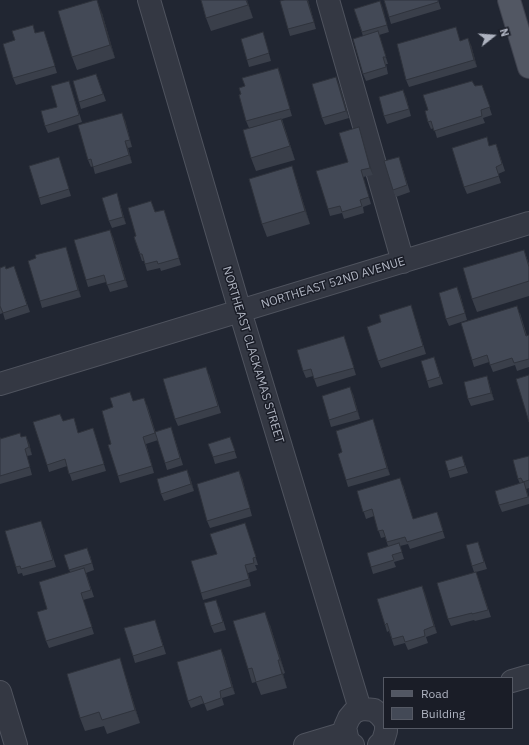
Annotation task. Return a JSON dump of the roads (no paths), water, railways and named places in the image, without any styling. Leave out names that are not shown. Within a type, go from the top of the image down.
[{"type":"main road","points":[[509,0],[529,67]]},
{"type":"street","name":"NORTHEAST CLACKAMAS STREET","points":[[149,0],[240,311],[360,709]]},
{"type":"street","points":[[328,0],[403,262]]},
{"type":"street","name":"NORTHEAST 52ND AVENUE","points":[[0,384],[529,223]]},
{"type":"street","points":[[513,682],[529,676]]},
{"type":"street","points":[[0,692],[16,745]]},
{"type":"street","points":[[305,745],[349,739],[345,727],[349,718],[354,712],[360,709],[374,710],[383,719]]},
{"type":"street","points":[[379,745],[383,741],[386,729]]}]
